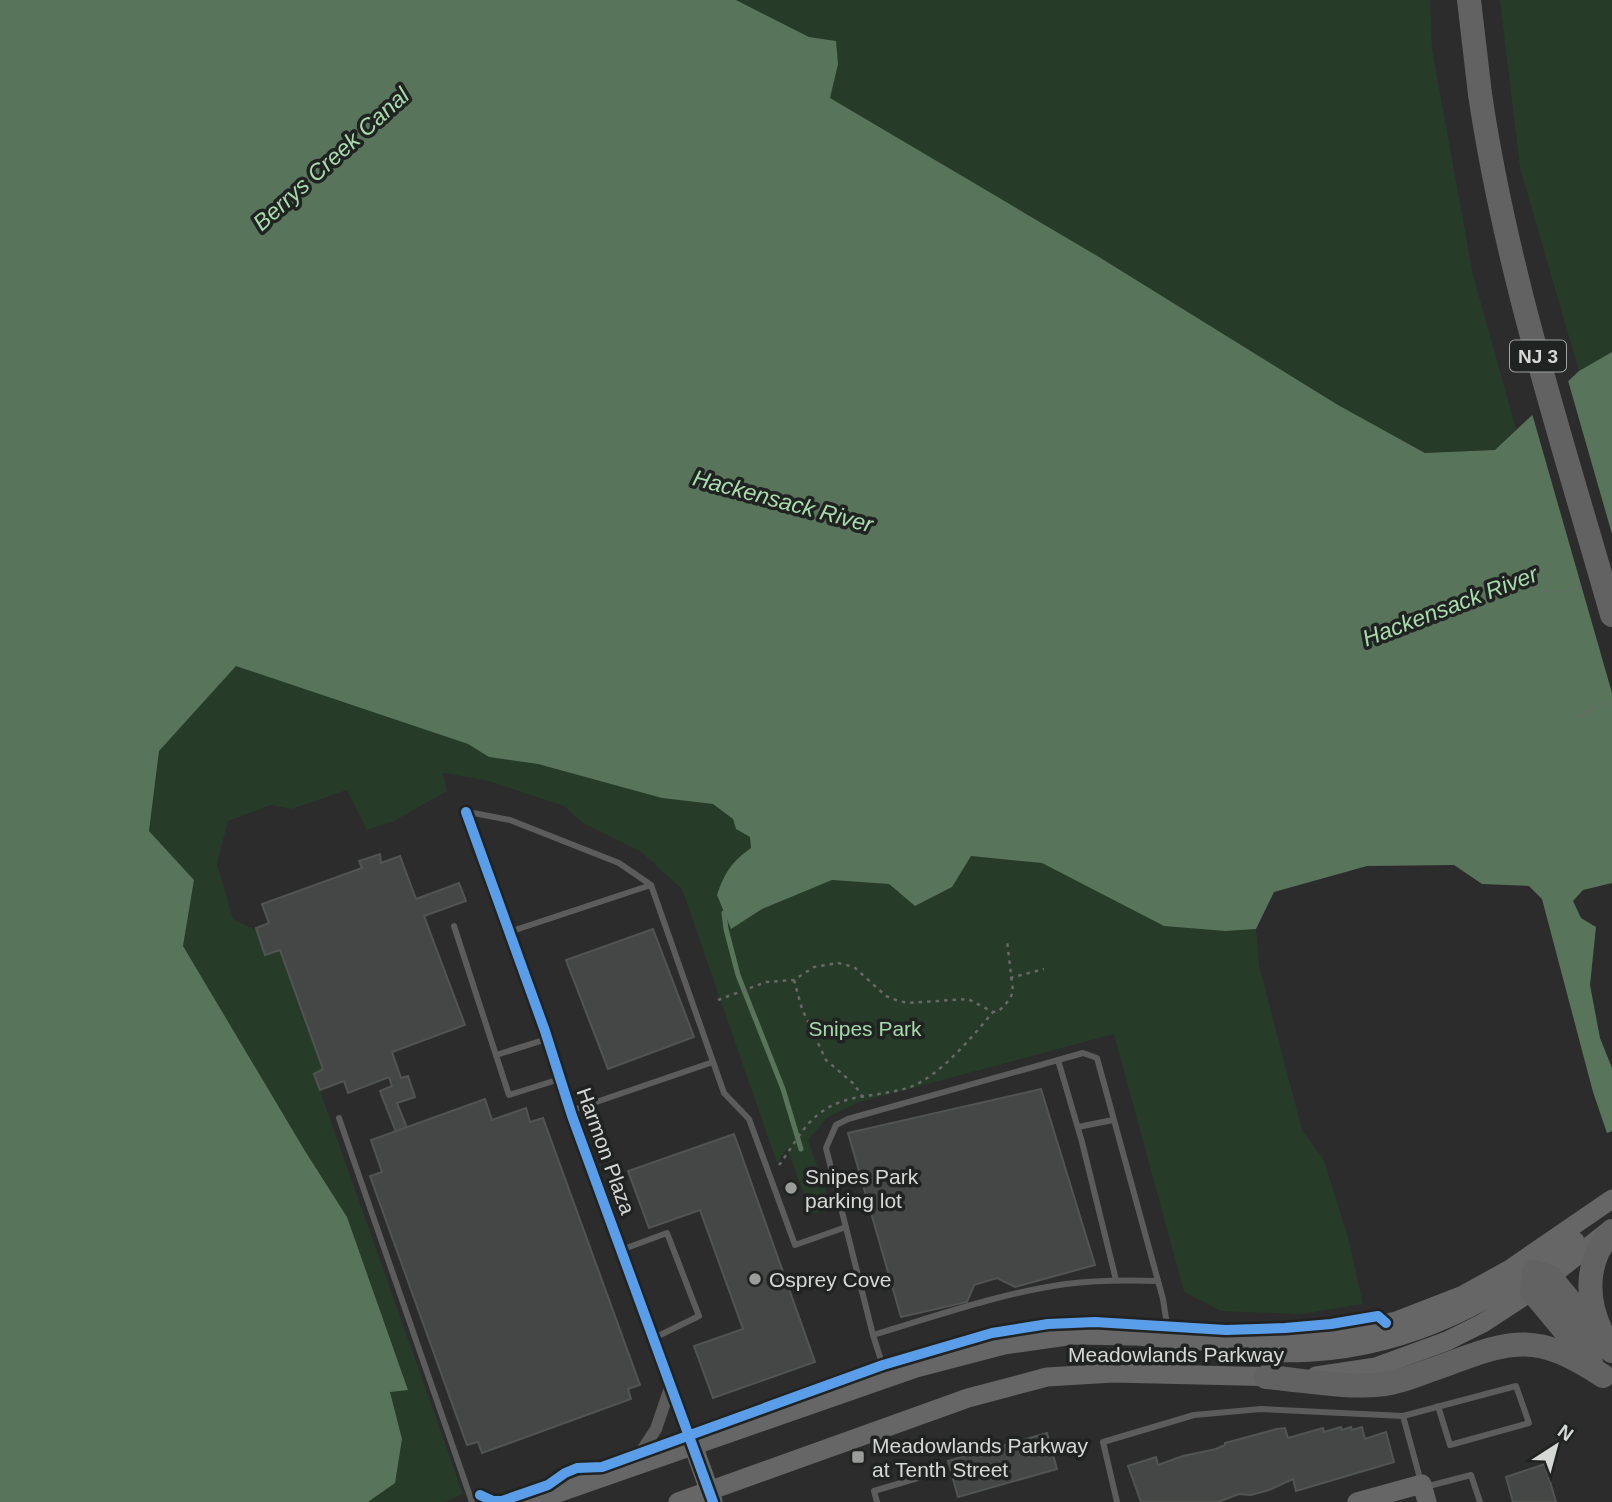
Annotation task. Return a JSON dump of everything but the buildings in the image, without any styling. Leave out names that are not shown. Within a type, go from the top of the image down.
[{"type":"highway","name":"NJ 3","points":[[1469,0],[1479,94],[1513,265],[1612,615]]},
{"type":"highway","points":[[1612,1230],[1597,1252],[1591,1269],[1590,1286],[1591,1305],[1599,1328],[1612,1350]]},
{"type":"highway","points":[[1539,1280],[1612,1350]]},
{"type":"highway","points":[[1539,1280],[1607,1381]]},
{"type":"highway","points":[[1266,1377],[1357,1385],[1386,1384],[1491,1349],[1526,1343],[1545,1345],[1563,1353],[1607,1381]]},
{"type":"main road","name":"Meadowlands Parkway","points":[[532,1502],[887,1378],[1004,1345],[1074,1335],[1254,1345],[1268,1338],[1300,1338],[1396,1321],[1462,1295],[1510,1269],[1612,1199]]},
{"type":"main road","points":[[1254,1345],[1267,1352],[1304,1352],[1338,1350],[1399,1338],[1539,1280],[1612,1213]]},
{"type":"main road","name":"Meadowlands Parkway","points":[[678,1502],[711,1497],[968,1398],[1047,1377],[1113,1373],[1323,1376],[1376,1367],[1447,1341],[1483,1323],[1539,1280],[1612,1230]]},
{"type":"main road","name":"Harmon Plaza","points":[[693,1445],[711,1497]]},
{"type":"main road","points":[[1357,1502],[1424,1491]]},
{"type":"street","name":"Harmon Plaza","points":[[466,812],[548,1038],[570,1111],[693,1445]]},
{"type":"street","points":[[631,1467],[656,1429],[671,1385]]},
{"type":"lane","points":[[466,812],[510,820],[619,863],[651,885],[724,1093],[749,1119],[795,1245],[846,1227]]},
{"type":"lane","points":[[509,932],[651,885]]},
{"type":"lane","points":[[453,926],[509,1095],[560,1079]]},
{"type":"lane","points":[[496,1055],[548,1038]]},
{"type":"lane","points":[[887,1378],[873,1335],[826,1148],[836,1125],[1083,1053],[1097,1058],[1158,1281],[1169,1339]]},
{"type":"lane","points":[[1058,1060],[1078,1127],[1116,1280]]},
{"type":"lane","points":[[570,1111],[713,1062]]},
{"type":"lane","points":[[339,1118],[472,1502]]},
{"type":"lane","points":[[1078,1127],[1113,1120]]},
{"type":"lane","points":[[621,1250],[667,1233],[699,1316],[654,1338]]},
{"type":"lane","points":[[873,1335],[1002,1297],[1065,1285],[1116,1280],[1158,1281]]},
{"type":"lane","points":[[1117,1502],[1103,1442],[1194,1415],[1261,1409],[1403,1416],[1438,1406],[1516,1386],[1529,1423],[1450,1445],[1438,1406]]},
{"type":"lane","points":[[1403,1416],[1424,1491],[1471,1475],[1480,1502]]},
{"type":"lane","points":[[877,1502],[873,1491],[921,1476]]},
{"type":"path","points":[[1544,591],[1564,591],[1588,586]]},
{"type":"path","points":[[1577,717],[1612,700]]},
{"type":"path","points":[[718,1000],[762,984],[794,980],[814,967],[838,963],[854,967],[886,996],[896,1000],[907,1003],[968,999],[993,1012],[999,1011],[1010,999],[1013,991],[1007,941]]},
{"type":"path","points":[[1010,978],[1044,969]]},
{"type":"path","points":[[794,980],[802,1009],[826,1060],[853,1084],[862,1096]]},
{"type":"path","points":[[787,1154],[807,1126],[828,1107],[862,1096],[874,1096],[911,1086],[934,1071],[963,1046],[993,1012]]},
{"type":"path","points":[[860,1102],[862,1096]]},
{"type":"green space","points":[[736,0],[1430,0],[1432,49],[1473,275],[1516,429],[1495,450],[1426,453],[1338,405],[1099,257],[829,98],[838,64],[835,41],[809,37]]},
{"type":"green space","points":[[1500,0],[1612,0],[1612,352],[1579,371],[1520,168]]},
{"type":"green space","name":"Snipes Park","points":[[236,665],[468,744],[489,757],[538,764],[662,798],[713,804],[733,819],[736,829],[750,837],[751,848],[739,856],[731,928],[762,909],[832,880],[889,884],[900,894],[952,887],[970,856],[1042,863],[1164,926],[1225,931],[1256,929],[1259,965],[1302,1130],[1324,1160],[1349,1241],[1363,1304],[1302,1314],[1221,1311],[1184,1292],[1114,1034],[860,1102],[828,1117],[808,1140],[833,1211],[811,1213],[787,1149],[777,1163],[682,889],[640,851],[583,823],[564,806],[485,780],[443,773],[447,791],[394,821],[367,830],[347,790],[292,809],[271,805],[228,821],[217,864],[233,919],[256,930],[265,955],[280,950],[323,1069],[314,1074],[463,1494],[444,1502],[368,1502],[395,1482],[402,1439],[390,1391],[408,1389],[347,1217],[183,946],[194,880],[149,831],[159,751]]},
{"type":"water","points":[[0,0],[736,0],[809,37],[836,41],[838,64],[830,98],[1099,257],[1338,405],[1425,453],[1495,450],[1579,371],[1612,352],[1612,883],[1583,890],[1573,901],[1581,918],[1596,927],[1590,985],[1600,1038],[1612,1068],[1612,1131],[1607,1133],[1593,1092],[1542,899],[1529,886],[1482,884],[1454,865],[1367,866],[1274,892],[1256,929],[1225,931],[1164,926],[1042,863],[971,856],[952,887],[915,906],[889,884],[832,880],[762,909],[731,929],[717,895],[730,868],[751,848],[750,837],[736,829],[733,819],[713,804],[662,798],[538,764],[489,757],[468,744],[236,666],[159,751],[149,831],[194,880],[183,946],[347,1217],[408,1390],[390,1392],[402,1439],[395,1483],[368,1502],[0,1502]]},
{"type":"pier","points":[[1567,377],[1612,534],[1612,693],[1531,410]]},
{"type":"waterway","points":[[724,913],[738,975],[783,1089],[801,1149]]},
{"type":"cycle path","points":[[466,812],[545,1031],[572,1116],[713,1502]]},
{"type":"cycle path","points":[[480,1495],[493,1501],[502,1501],[548,1485],[577,1468],[602,1467],[883,1365],[992,1333],[1048,1324],[1095,1322],[1226,1330],[1331,1324],[1378,1316],[1386,1323]]},
{"type":"place","name":"Snipes Park parking lot","points":[[791,1188]]},
{"type":"place","name":"Osprey Cove","points":[[755,1279]]},
{"type":"place","name":"Meadowlands Parkway at Tenth Street","points":[[858,1457]]},
{"type":"water label","name":"Berrys Creek Canal","points":[[331,159]]},
{"type":"water label","name":"Hackensack River","points":[[783,501]]},
{"type":"water label","name":"Hackensack River","points":[[1450,606]]}]
